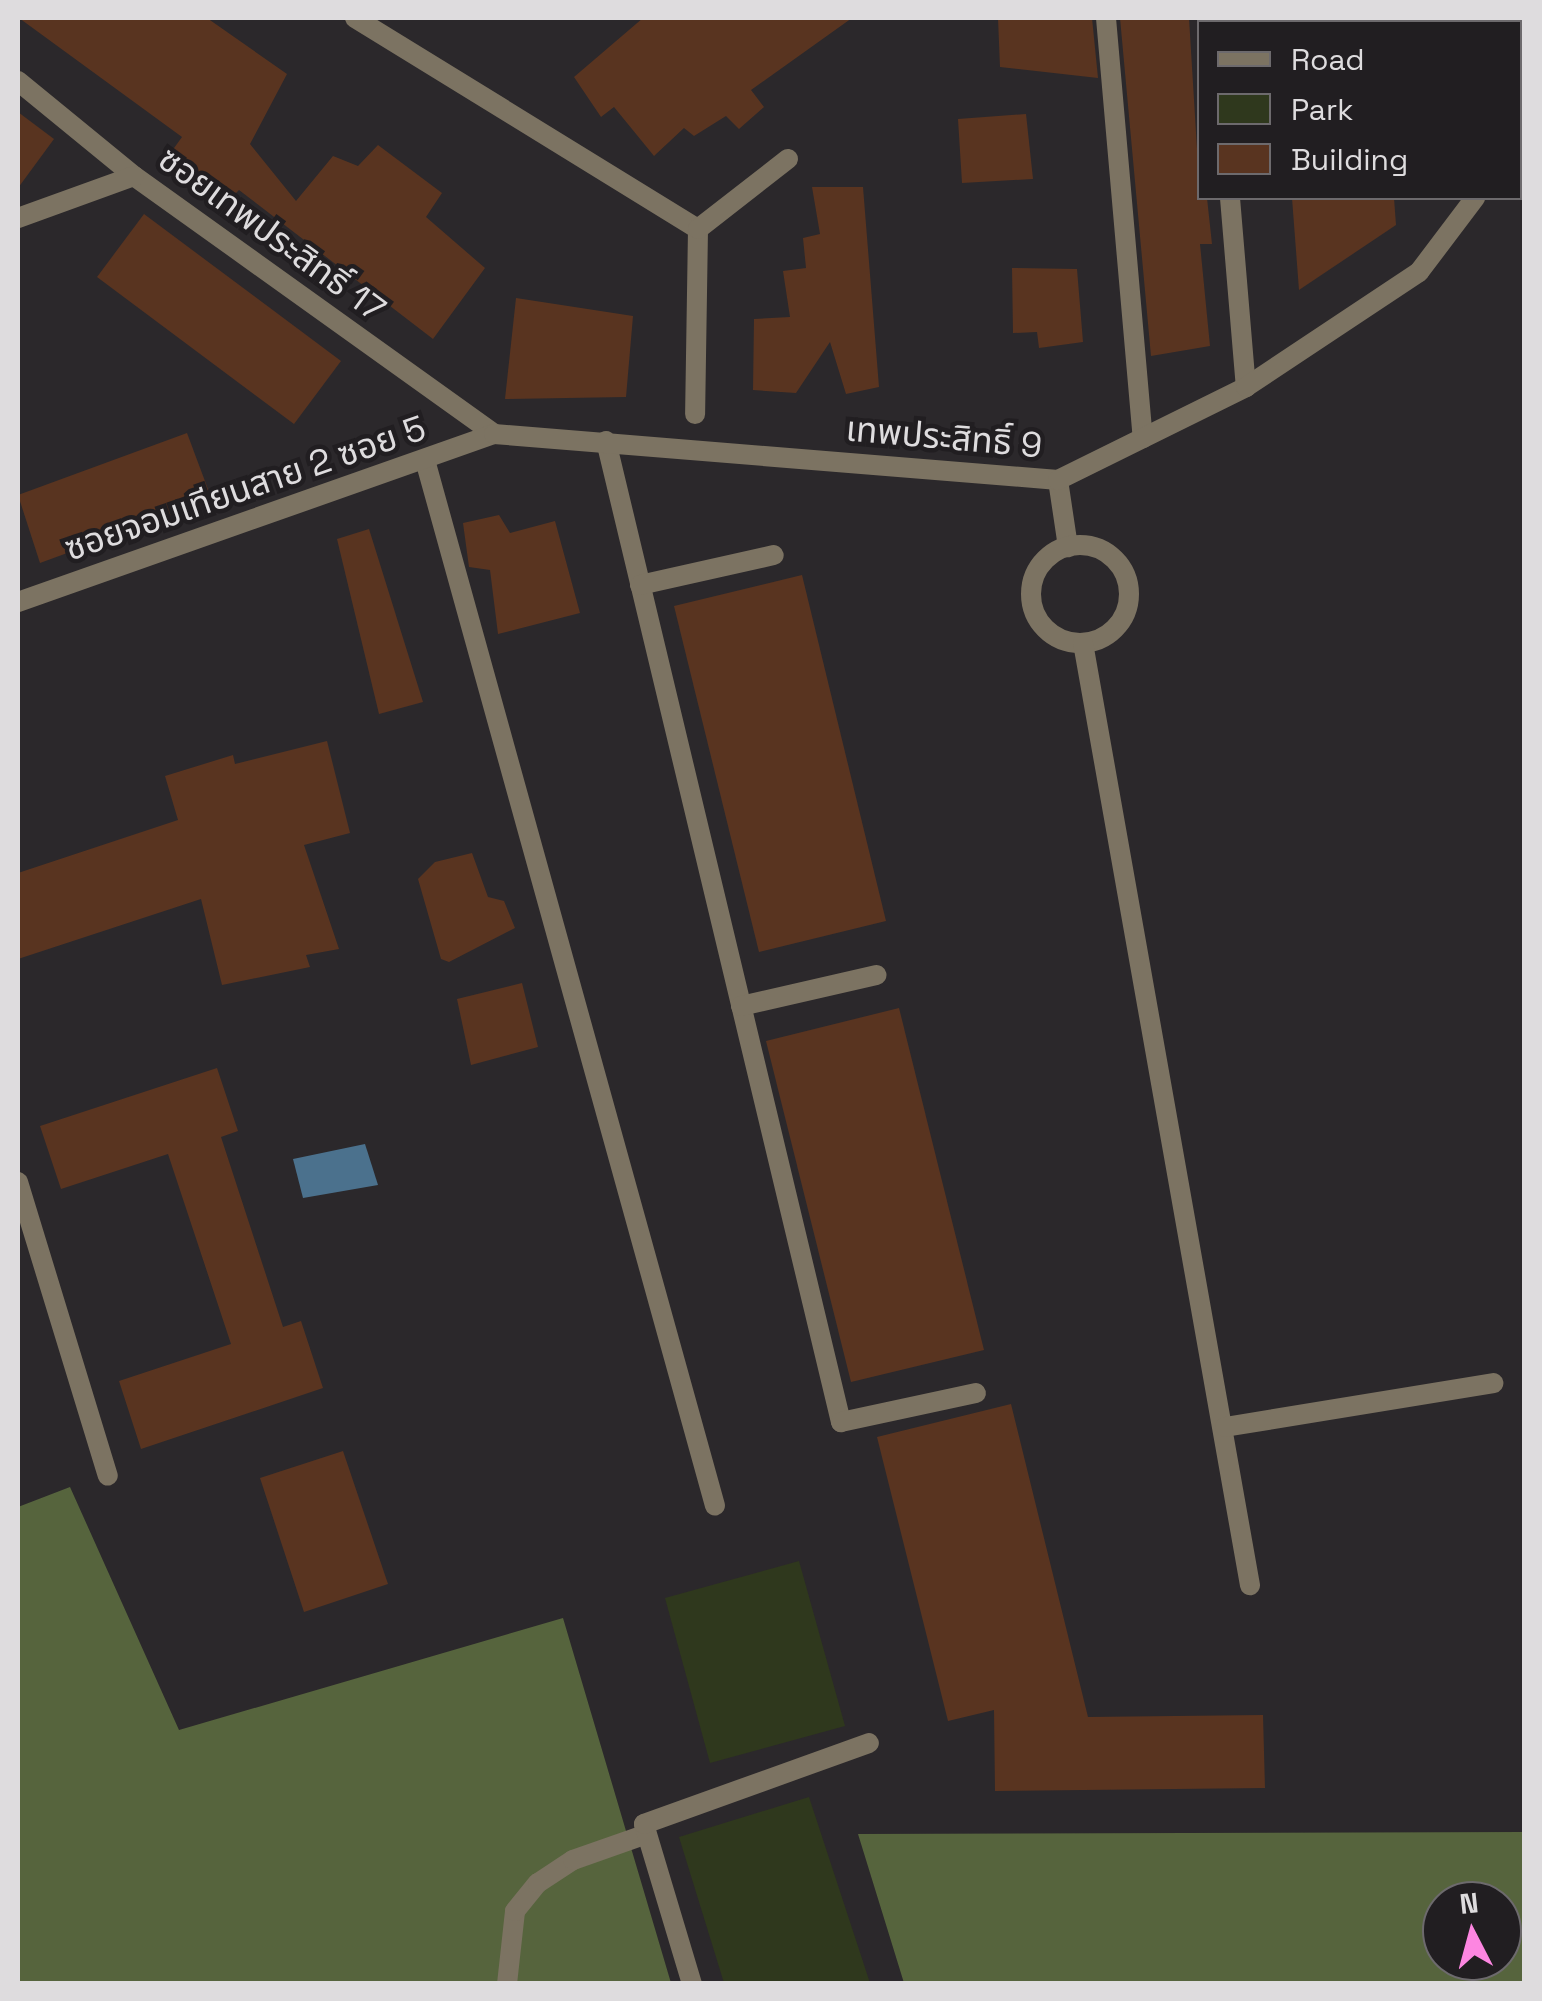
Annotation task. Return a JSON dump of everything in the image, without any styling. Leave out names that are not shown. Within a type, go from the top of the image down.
[{"type":"street","points":[[356,18],[698,228]]},
{"type":"street","points":[[1106,18],[1143,438]]},
{"type":"street","name":"ซอยเทพประสิทธิ์ 17","points":[[18,81],[134,176],[494,434]]},
{"type":"street","points":[[698,228],[788,159]]},
{"type":"street","points":[[18,218],[134,176]]},
{"type":"street","points":[[1230,200],[1246,387]]},
{"type":"street","name":"เทพประสิทธิ์ 9","points":[[494,434],[1058,480],[1246,387],[1419,272],[1473,200]]},
{"type":"street","points":[[695,414],[698,228]]},
{"type":"street","name":"ซอยจอมเทียนสาย 2 ซอย 5","points":[[18,602],[494,434]]},
{"type":"street","points":[[606,441],[841,1422],[976,1392]]},
{"type":"street","points":[[425,460],[715,1506]]},
{"type":"street","points":[[1058,480],[1068,547]]},
{"type":"street","points":[[1068,547],[1100,549],[1129,586],[1123,618],[1082,643],[1052,635],[1033,610],[1041,564],[1068,547]]},
{"type":"street","points":[[640,585],[774,555]]},
{"type":"street","points":[[1082,643],[1226,1427],[1250,1585]]},
{"type":"street","points":[[740,1006],[876,975]]},
{"type":"street","points":[[18,1182],[108,1476]]},
{"type":"street","points":[[1226,1427],[1494,1383]]},
{"type":"street","points":[[692,1984],[644,1824],[869,1743]]},
{"type":"street","points":[[508,1984],[514,1910],[538,1883],[573,1860],[646,1834]]},
{"type":"green space","points":[[70,1487],[179,1730],[563,1618],[671,1983],[18,1984],[18,1507]]},
{"type":"green space","points":[[799,1561],[845,1726],[710,1763],[665,1598]]},
{"type":"green space","points":[[809,1797],[870,1983],[724,1983],[679,1837]]},
{"type":"green space","points":[[1524,1832],[1524,1984],[904,1983],[858,1834]]},
{"type":"water","points":[[365,1144],[378,1185],[303,1198],[293,1159]]},
{"type":"building","points":[[19,18],[207,18],[287,74],[250,144],[296,201],[333,156],[358,166],[378,145],[442,193],[426,217],[485,268],[433,339],[239,190],[226,203],[169,155],[182,137]]},
{"type":"building","points":[[643,18],[852,18],[751,90],[764,107],[739,129],[726,116],[694,136],[684,128],[654,156],[614,107],[601,117],[574,77]]},
{"type":"building","points":[[998,18],[1092,18],[1098,78],[1000,67]]},
{"type":"building","points":[[1120,18],[1189,18],[1197,200],[1207,200],[1212,244],[1200,244],[1210,346],[1151,356]]},
{"type":"building","points":[[18,112],[54,139],[18,188]]},
{"type":"building","points":[[1026,114],[1033,179],[962,183],[958,119]]},
{"type":"building","points":[[812,187],[863,187],[879,387],[846,394],[830,342],[796,393],[753,390],[754,319],[790,317],[783,271],[806,268],[803,238],[820,234]]},
{"type":"building","points":[[1292,200],[1394,200],[1396,225],[1299,290]]},
{"type":"building","points":[[144,214],[341,361],[294,424],[97,277]]},
{"type":"building","points":[[1012,268],[1077,269],[1083,342],[1039,348],[1037,332],[1013,333]]},
{"type":"building","points":[[516,298],[633,316],[626,397],[505,399]]},
{"type":"building","points":[[187,433],[212,500],[40,563],[18,495]]},
{"type":"building","points":[[499,515],[510,533],[555,521],[580,613],[498,634],[490,570],[469,567],[463,523]]},
{"type":"building","points":[[369,529],[423,702],[379,714],[337,539]]},
{"type":"building","points":[[802,575],[886,921],[759,952],[674,606]]},
{"type":"building","points":[[327,741],[350,833],[304,845],[339,949],[306,955],[310,967],[222,985],[201,899],[18,959],[18,873],[178,820],[165,776],[233,755],[235,764]]},
{"type":"building","points":[[472,853],[488,897],[504,901],[515,928],[449,962],[441,959],[418,879],[435,862]]},
{"type":"building","points":[[522,983],[538,1047],[471,1065],[457,999]]},
{"type":"building","points":[[899,1008],[984,1350],[851,1382],[766,1041]]},
{"type":"building","points":[[217,1068],[238,1131],[221,1137],[283,1327],[301,1321],[323,1388],[141,1449],[119,1381],[231,1344],[168,1154],[61,1189],[40,1126]]},
{"type":"building","points":[[1011,1404],[1088,1717],[1263,1715],[1265,1788],[995,1791],[994,1710],[948,1721],[877,1437]]},
{"type":"building","points":[[343,1451],[388,1584],[304,1612],[260,1478]]}]
